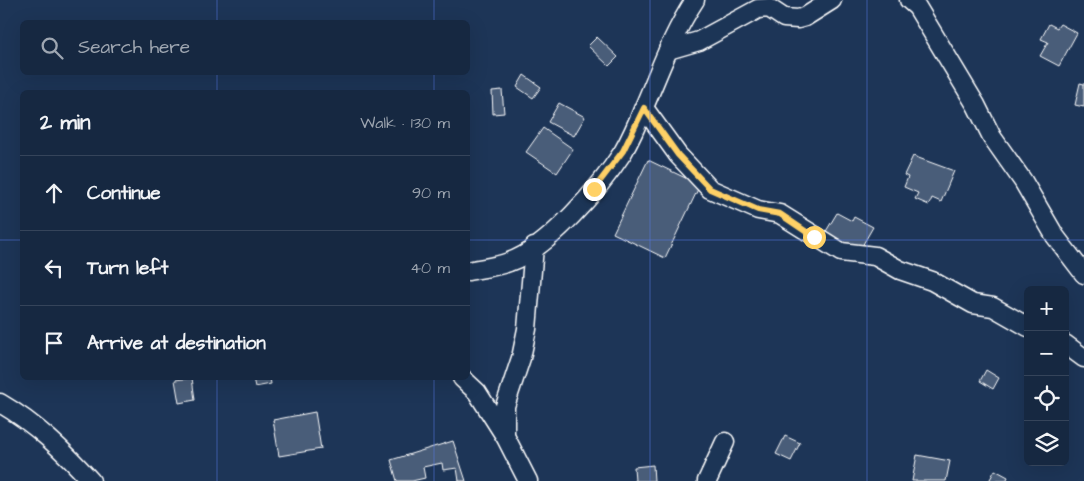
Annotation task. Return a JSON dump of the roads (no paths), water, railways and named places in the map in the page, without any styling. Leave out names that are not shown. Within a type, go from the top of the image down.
[{"type":"street","points":[[470,271],[510,262],[534,247],[560,227],[594,189],[623,151],[644,108],[680,22],[695,0]]},
{"type":"street","points":[[668,50],[699,41],[758,9],[769,8],[784,18],[798,19],[805,17],[832,0]]},
{"type":"street","points":[[909,0],[917,7],[976,105],[992,137],[1023,181],[1055,236],[1084,274]]},
{"type":"street","points":[[644,108],[678,155],[710,189],[758,210],[780,214],[841,252],[875,256],[900,270],[932,281],[974,304],[993,306],[1024,325]]},
{"type":"street","points":[[505,436],[505,406],[510,386],[521,358],[526,329],[534,247]]},
{"type":"street","points":[[1069,347],[1084,358]]},
{"type":"street","points":[[464,380],[477,392],[505,436],[528,481]]},
{"type":"street","points":[[0,404],[19,414],[63,450],[91,481]]},
{"type":"street","points":[[707,481],[726,442]]}]
